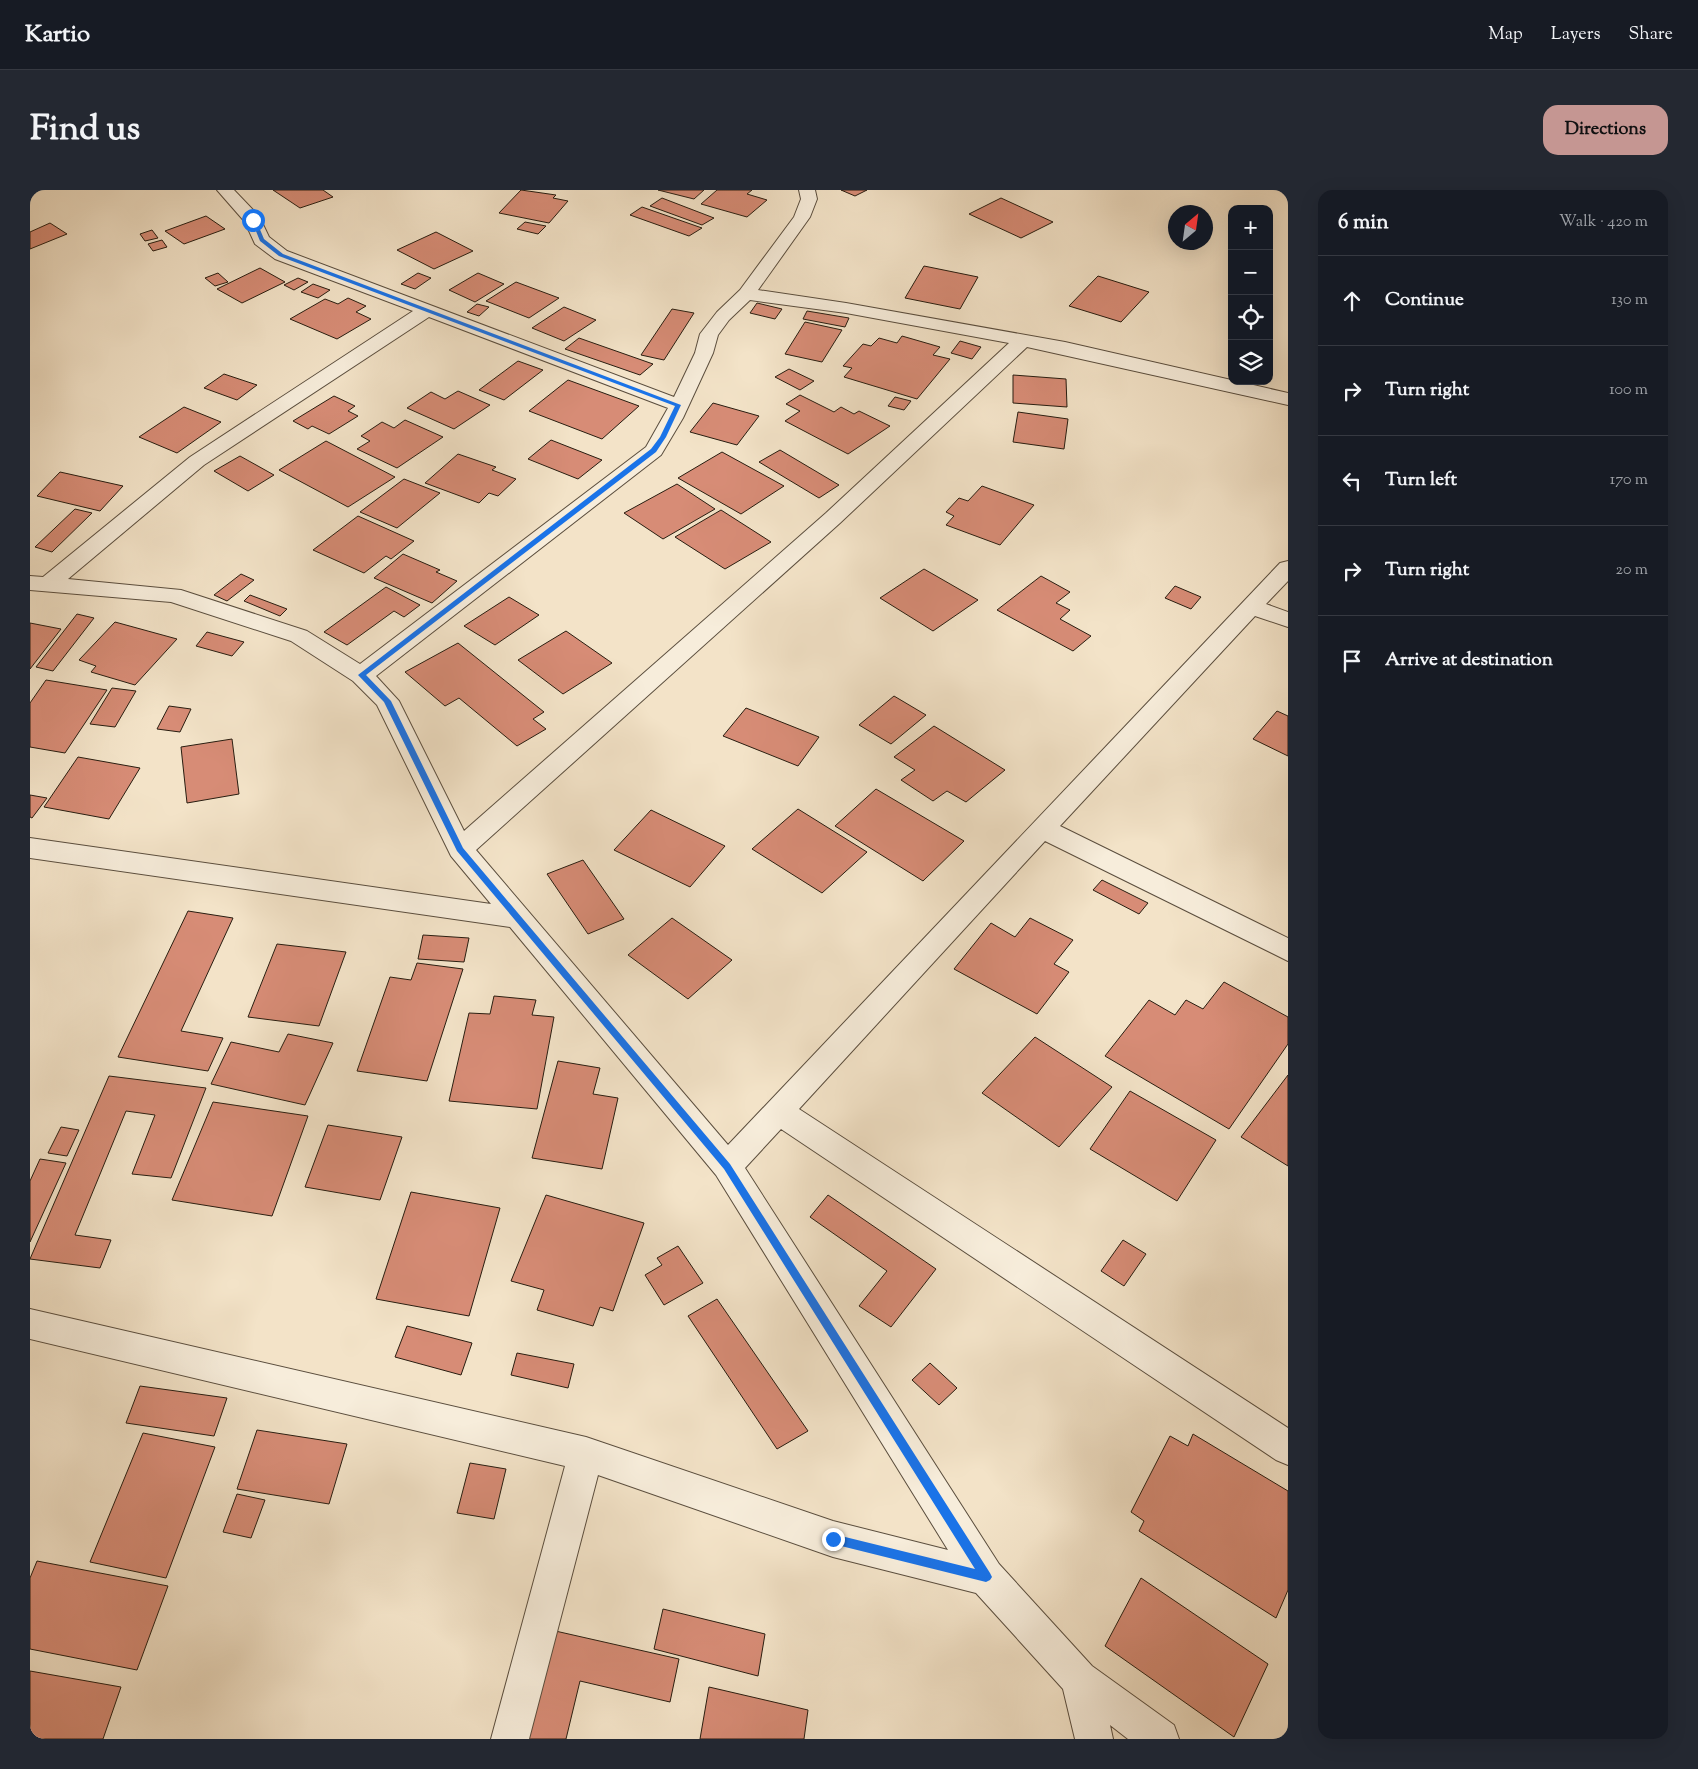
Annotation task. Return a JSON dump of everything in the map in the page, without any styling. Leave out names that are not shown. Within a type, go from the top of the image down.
[{"type":"street","points":[[225,190],[253,220],[261,240],[281,255],[678,405]]},
{"type":"street","points":[[361,675],[654,451],[663,437],[704,353],[709,334],[723,316],[746,294],[802,217],[809,199],[807,190]]},
{"type":"street","points":[[746,294],[846,308],[1066,348],[1288,398]]},
{"type":"street","points":[[39,583],[197,461],[427,310]]},
{"type":"street","points":[[460,849],[833,518],[1023,340]]},
{"type":"street","points":[[727,1166],[1042,828],[1288,568]]},
{"type":"street","points":[[39,583],[173,595],[299,636],[361,675],[387,701],[460,849],[727,1166],[986,1577],[1079,1679],[1160,1739]]},
{"type":"street","points":[[1252,607],[1288,620]]},
{"type":"street","points":[[1042,828],[1288,950]]},
{"type":"street","points":[[30,848],[518,918]]},
{"type":"street","points":[[778,1111],[1288,1448]]},
{"type":"street","points":[[30,1324],[586,1454],[833,1539],[986,1577]]},
{"type":"street","points":[[510,1739],[586,1454]]},
{"type":"street","points":[[1079,1679],[1094,1739]]},
{"type":"building","points":[[273,190],[323,190],[333,197],[300,208]]},
{"type":"building","points":[[521,190],[556,195],[553,198],[568,201],[549,223],[499,213]]},
{"type":"building","points":[[658,190],[704,190],[694,199]]},
{"type":"building","points":[[717,190],[752,190],[747,194],[767,200],[747,217],[701,204]]},
{"type":"building","points":[[841,190],[867,190],[855,196]]},
{"type":"building","points":[[662,198],[714,218],[702,225],[650,206]]},
{"type":"building","points":[[1001,198],[1053,222],[1021,238],[969,214]]},
{"type":"building","points":[[642,207],[702,228],[689,236],[630,215]]},
{"type":"building","points":[[206,216],[225,229],[184,244],[165,231]]},
{"type":"building","points":[[525,222],[546,226],[538,234],[517,229]]},
{"type":"building","points":[[50,223],[67,234],[30,249],[30,232]]},
{"type":"building","points":[[152,230],[158,238],[145,241],[140,234]]},
{"type":"building","points":[[436,232],[473,251],[434,269],[397,250]]},
{"type":"building","points":[[162,240],[167,247],[153,251],[148,244]]},
{"type":"building","points":[[924,266],[978,277],[960,309],[905,298]]},
{"type":"building","points":[[260,268],[285,282],[242,303],[217,289]]},
{"type":"building","points":[[218,273],[228,282],[215,286],[205,278]]},
{"type":"building","points":[[418,273],[431,278],[415,289],[401,284]]},
{"type":"building","points":[[478,273],[504,284],[475,302],[449,290]]},
{"type":"building","points":[[1098,276],[1149,292],[1121,322],[1069,306]]},
{"type":"building","points":[[298,278],[308,282],[294,290],[284,285]]},
{"type":"building","points":[[516,282],[559,298],[529,318],[486,301]]},
{"type":"building","points":[[313,284],[330,290],[318,298],[301,292]]},
{"type":"building","points":[[348,298],[366,306],[356,312],[371,319],[337,339],[290,319],[325,299],[338,304]]},
{"type":"building","points":[[757,303],[782,309],[775,319],[750,313]]},
{"type":"building","points":[[477,304],[489,307],[479,316],[467,312]]},
{"type":"building","points":[[564,307],[596,320],[564,341],[532,328]]},
{"type":"building","points":[[672,309],[694,313],[664,360],[641,355]]},
{"type":"building","points":[[807,311],[849,318],[845,327],[803,319]]},
{"type":"building","points":[[805,322],[842,330],[822,362],[785,354]]},
{"type":"building","points":[[902,336],[940,347],[933,355],[950,359],[917,399],[844,377],[852,368],[843,366],[863,344],[871,346],[879,338],[897,343]]},
{"type":"building","points":[[579,338],[653,364],[640,375],[565,349]]},
{"type":"building","points":[[960,341],[981,347],[972,359],[951,353]]},
{"type":"building","points":[[518,361],[543,370],[504,400],[479,390]]},
{"type":"building","points":[[789,369],[814,381],[800,390],[775,377]]},
{"type":"building","points":[[224,374],[257,385],[237,400],[204,388]]},
{"type":"building","points":[[1013,375],[1066,379],[1067,407],[1013,403]]},
{"type":"building","points":[[568,380],[639,406],[602,439],[529,411]]},
{"type":"building","points":[[458,391],[490,405],[454,429],[407,408],[431,392],[445,399]]},
{"type":"building","points":[[800,395],[834,412],[841,407],[854,414],[859,411],[890,426],[848,454],[785,421],[800,411],[786,404]]},
{"type":"building","points":[[334,396],[355,406],[348,411],[358,416],[329,434],[312,426],[308,429],[293,421]]},
{"type":"building","points":[[895,397],[911,401],[904,410],[888,406]]},
{"type":"building","points":[[713,403],[759,416],[737,445],[690,432]]},
{"type":"building","points":[[184,407],[221,422],[177,453],[139,437]]},
{"type":"building","points":[[1018,412],[1068,419],[1064,449],[1013,442]]},
{"type":"building","points":[[405,420],[443,437],[397,468],[357,449],[370,441],[361,436],[382,422],[394,428]]},
{"type":"building","points":[[551,440],[602,460],[578,479],[528,459]]},
{"type":"building","points":[[326,441],[395,477],[348,507],[279,470]]},
{"type":"building","points":[[780,450],[839,485],[819,498],[759,462]]},
{"type":"building","points":[[722,452],[784,486],[741,514],[678,478]]},
{"type":"building","points":[[458,454],[496,467],[492,470],[516,479],[498,496],[489,493],[479,503],[425,483]]},
{"type":"building","points":[[240,456],[274,475],[248,491],[214,471]]},
{"type":"building","points":[[60,472],[123,486],[100,511],[37,496]]},
{"type":"building","points":[[404,479],[440,493],[397,528],[360,512]]},
{"type":"building","points":[[677,484],[715,509],[663,539],[624,513]]},
{"type":"building","points":[[982,486],[1034,505],[1000,545],[946,525],[954,516],[946,512],[959,498],[968,501]]},
{"type":"building","points":[[75,509],[92,513],[52,552],[35,547]]},
{"type":"building","points":[[721,510],[771,542],[725,569],[675,537]]},
{"type":"building","points":[[358,516],[414,541],[391,559],[386,556],[364,573],[313,550]]},
{"type":"building","points":[[403,554],[440,570],[436,572],[457,581],[432,603],[374,578]]},
{"type":"building","points":[[924,569],[978,600],[933,631],[880,598]]},
{"type":"building","points":[[241,574],[254,580],[227,601],[214,595]]},
{"type":"building","points":[[1041,576],[1070,592],[1056,603],[1070,610],[1060,619],[1091,636],[1073,651],[997,610]]},
{"type":"building","points":[[1175,586],[1201,597],[1191,609],[1165,598]]},
{"type":"building","points":[[386,587],[420,605],[404,617],[394,611],[347,645],[324,632]]},
{"type":"building","points":[[250,595],[287,609],[280,616],[244,601]]},
{"type":"building","points":[[509,597],[539,615],[495,645],[464,626]]},
{"type":"building","points":[[77,614],[94,618],[53,671],[36,667]]},
{"type":"building","points":[[115,622],[177,639],[135,685],[91,672],[96,666],[79,660]]},
{"type":"building","points":[[30,623],[61,629],[30,669]]},
{"type":"building","points":[[566,631],[612,663],[563,694],[518,660]]},
{"type":"building","points":[[207,632],[244,642],[232,656],[196,646]]},
{"type":"building","points":[[458,643],[544,712],[533,719],[546,729],[517,746],[459,698],[445,706],[405,672]]},
{"type":"building","points":[[46,680],[107,690],[65,753],[30,747],[30,703]]},
{"type":"building","points":[[112,688],[136,691],[115,727],[90,724]]},
{"type":"building","points":[[894,696],[926,715],[891,744],[859,725]]},
{"type":"building","points":[[169,706],[191,709],[180,732],[157,729]]},
{"type":"building","points":[[746,708],[819,737],[798,766],[723,736]]},
{"type":"building","points":[[1277,711],[1288,716],[1288,756],[1253,739]]},
{"type":"building","points":[[934,726],[1005,770],[966,802],[947,791],[933,801],[901,780],[915,770],[894,757]]},
{"type":"building","points":[[232,739],[239,794],[187,803],[181,747]]},
{"type":"building","points":[[78,757],[140,768],[109,819],[44,807]]},
{"type":"building","points":[[876,789],[964,841],[923,881],[835,826]]},
{"type":"building","points":[[30,795],[47,798],[32,818],[30,817]]},
{"type":"building","points":[[798,809],[867,852],[822,893],[752,849]]},
{"type":"building","points":[[651,810],[725,846],[690,887],[614,850]]},
{"type":"building","points":[[583,860],[624,919],[588,934],[547,874]]},
{"type":"building","points":[[1102,880],[1148,903],[1139,914],[1093,890]]},
{"type":"building","points":[[188,911],[233,918],[181,1031],[223,1038],[208,1071],[118,1057]]},
{"type":"building","points":[[672,918],[732,960],[688,999],[628,955]]},
{"type":"building","points":[[1030,918],[1073,940],[1054,964],[1069,972],[1037,1014],[954,969],[991,923],[1015,937]]},
{"type":"building","points":[[423,935],[469,938],[464,962],[418,959]]},
{"type":"building","points":[[277,944],[346,952],[319,1026],[248,1017]]},
{"type":"building","points":[[417,963],[463,969],[427,1081],[357,1071],[390,977],[411,980]]},
{"type":"building","points":[[1224,982],[1288,1017],[1288,1044],[1229,1129],[1105,1056],[1149,1000],[1175,1015],[1186,1000],[1203,1009]]},
{"type":"building","points":[[494,996],[536,1000],[532,1015],[554,1017],[537,1109],[449,1101],[469,1013],[490,1014]]},
{"type":"building","points":[[288,1034],[333,1043],[305,1105],[211,1084],[231,1042],[279,1052]]},
{"type":"building","points":[[1035,1037],[1112,1087],[1059,1147],[982,1093]]},
{"type":"building","points":[[558,1061],[600,1068],[593,1094],[618,1098],[602,1169],[532,1158]]},
{"type":"building","points":[[1288,1075],[1288,1166],[1241,1137]]},
{"type":"building","points":[[109,1076],[206,1088],[171,1178],[132,1174],[155,1115],[126,1111],[75,1235],[111,1240],[100,1268],[30,1259]]},
{"type":"building","points":[[1130,1091],[1216,1140],[1177,1201],[1090,1149]]},
{"type":"building","points":[[213,1102],[308,1116],[272,1216],[172,1200]]},
{"type":"building","points":[[328,1125],[402,1137],[380,1200],[305,1187]]},
{"type":"building","points":[[61,1127],[79,1130],[67,1156],[48,1153]]},
{"type":"building","points":[[40,1159],[66,1163],[30,1242],[30,1181]]},
{"type":"building","points":[[411,1192],[500,1208],[469,1316],[376,1299]]},
{"type":"building","points":[[546,1195],[644,1223],[613,1311],[600,1307],[593,1326],[537,1310],[544,1290],[511,1281]]},
{"type":"building","points":[[828,1195],[936,1269],[891,1327],[859,1306],[887,1271],[810,1217]]},
{"type":"building","points":[[1123,1240],[1146,1254],[1124,1286],[1101,1271]]},
{"type":"building","points":[[678,1246],[703,1283],[664,1305],[645,1275],[662,1265],[657,1258]]},
{"type":"building","points":[[717,1299],[808,1431],[777,1449],[688,1316]]},
{"type":"building","points":[[407,1326],[472,1343],[461,1375],[395,1357]]},
{"type":"building","points":[[517,1353],[574,1364],[568,1388],[511,1375]]},
{"type":"building","points":[[930,1363],[957,1388],[939,1405],[912,1380]]},
{"type":"building","points":[[140,1386],[227,1398],[214,1436],[126,1423]]},
{"type":"building","points":[[257,1430],[347,1444],[329,1504],[237,1489]]},
{"type":"building","points":[[143,1433],[215,1447],[166,1578],[90,1562]]},
{"type":"building","points":[[1193,1434],[1288,1491],[1288,1590],[1276,1618],[1139,1531],[1144,1521],[1131,1512],[1170,1436],[1188,1446]]},
{"type":"building","points":[[470,1463],[506,1469],[494,1519],[457,1513]]},
{"type":"building","points":[[237,1494],[265,1500],[251,1538],[223,1532]]},
{"type":"building","points":[[37,1561],[168,1586],[137,1670],[30,1649],[30,1578]]},
{"type":"building","points":[[1141,1578],[1268,1664],[1234,1737],[1105,1646]]},
{"type":"building","points":[[663,1609],[765,1634],[758,1676],[654,1649]]},
{"type":"building","points":[[551,1630],[679,1659],[670,1702],[580,1681],[566,1739],[525,1739]]},
{"type":"building","points":[[30,1671],[121,1687],[103,1739],[30,1739]]},
{"type":"building","points":[[709,1687],[808,1710],[804,1739],[700,1739]]},
{"type":"route","points":[[253,220],[261,240],[281,255],[678,405],[673,418],[654,451],[361,675],[387,701],[460,849],[727,1166],[986,1577],[833,1539]]}]
